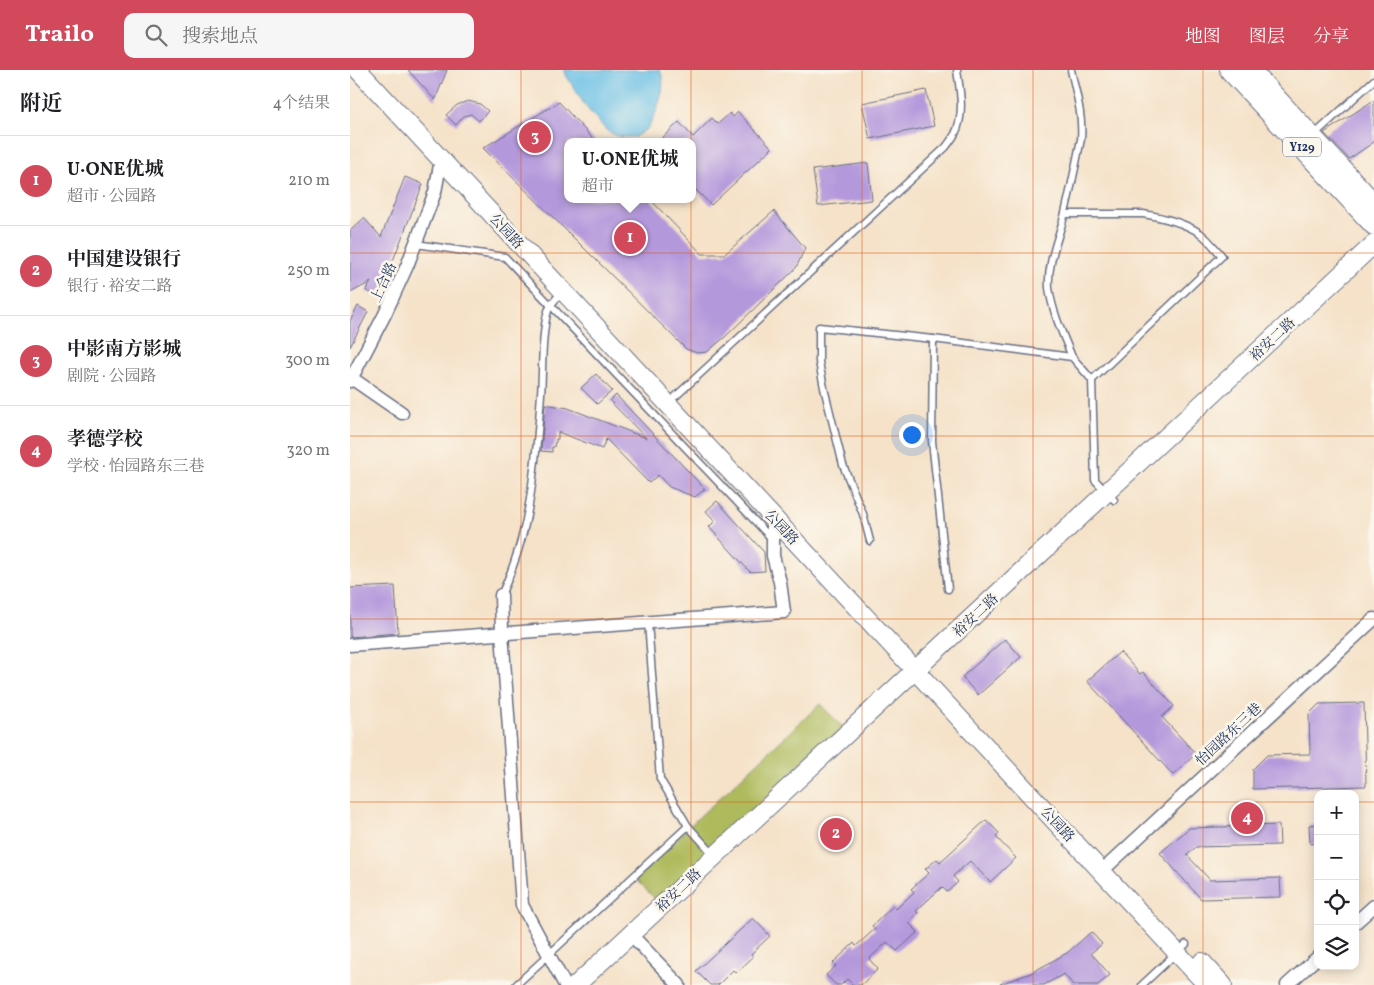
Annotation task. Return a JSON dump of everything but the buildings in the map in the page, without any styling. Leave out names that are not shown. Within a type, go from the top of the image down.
[{"type":"main road","name":"公园路","points":[[358,70],[772,517],[923,670]]},
{"type":"main road","name":"公园路","points":[[374,70],[676,396],[923,670],[1181,948],[1224,985]]},
{"type":"main road","name":"Y129","points":[[1230,70],[1374,225]]},
{"type":"main road","points":[[1250,70],[1374,204]]},
{"type":"main road","name":"裕安二路","points":[[591,985],[923,670],[1110,496],[1374,244]]},
{"type":"main road","name":"裕安二路","points":[[1110,496],[1374,258]]},
{"type":"main road","name":"裕安二路","points":[[576,985],[715,856],[923,670]]},
{"type":"main road","name":"公园路","points":[[1181,948],[1207,985]]},
{"type":"street","name":"上合路","points":[[350,379],[385,314],[416,244],[435,192],[441,160]]},
{"type":"street","points":[[435,192],[446,184],[460,181]]},
{"type":"street","points":[[350,379],[402,413]]},
{"type":"street","points":[[350,645],[784,612],[780,582],[773,556],[772,517]]},
{"type":"street","points":[[501,595],[502,634],[522,905],[565,985]]},
{"type":"street","name":"怡园路东三巷","points":[[1106,867],[1374,619]]},
{"type":"street","points":[[1359,919],[1374,906]]},
{"type":"street","points":[[638,942],[678,985]]},
{"type":"street","points":[[1287,985],[1314,961]]},
{"type":"lane","points":[[676,396],[946,147],[955,134],[960,122],[961,106],[957,70]]},
{"type":"lane","points":[[1070,70],[1079,107],[1082,127],[1081,138],[1065,214],[1051,263],[1049,285],[1051,298],[1072,356],[1092,380],[1094,480],[1110,496]]},
{"type":"lane","points":[[1312,137],[1374,80]]},
{"type":"lane","points":[[1065,214],[1143,214],[1156,216],[1183,225],[1200,234],[1222,256],[1092,380]]},
{"type":"lane","points":[[416,244],[505,257],[772,539]]},
{"type":"lane","points":[[501,595],[515,562],[524,531],[532,485],[547,314],[550,305],[563,291]]},
{"type":"lane","points":[[870,541],[863,514],[843,465],[824,388],[819,362],[819,327],[1072,356]]},
{"type":"lane","points":[[933,339],[932,440],[948,589]]},
{"type":"lane","points":[[648,622],[660,779],[688,826],[715,856]]},
{"type":"lane","points":[[516,985],[688,826]]},
{"type":"lane","points":[[1142,985],[1181,948]]},
{"type":"green space","points":[[820,704],[845,729],[660,904],[634,878]]},
{"type":"water","points":[[564,70],[660,70],[663,78],[662,93],[648,128],[635,137],[619,137],[607,131],[586,107]]},
{"type":"place","name":"中影南方影城","points":[[535,137]]},
{"type":"place","name":"U·ONE优城","points":[[630,238]]},
{"type":"place","name":"孝德学校","points":[[1247,818]]},
{"type":"place","name":"中国建设银行","points":[[836,834]]}]
